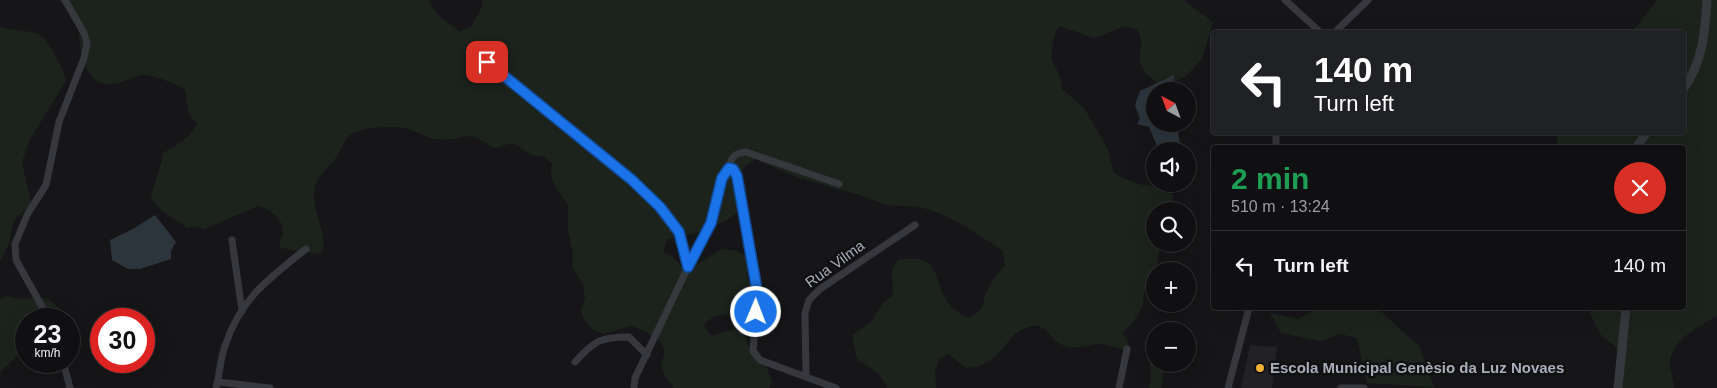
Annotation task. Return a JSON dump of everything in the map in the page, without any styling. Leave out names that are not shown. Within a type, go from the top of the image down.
[{"type":"street","points":[[43,308],[16,260],[14,252],[28,213],[46,185],[59,122],[84,58],[87,43],[84,33],[65,0]]},
{"type":"street","points":[[1285,0],[1318,30]]},
{"type":"street","points":[[1337,30],[1368,0]]},
{"type":"street","points":[[1686,85],[1697,66],[1702,51],[1707,0]]},
{"type":"street","points":[[472,50],[632,180],[660,207],[679,232],[688,267]]},
{"type":"street","points":[[634,388],[636,378],[646,355],[711,223],[722,178],[729,168],[731,159],[735,155],[746,152],[839,184]]},
{"type":"street","points":[[729,168],[733,169],[737,176],[758,296],[752,344],[756,356],[784,369],[836,388]]},
{"type":"street","name":"Rua Vilma","points":[[806,376],[805,313],[809,300],[820,289],[916,225]]},
{"type":"street","points":[[232,240],[242,310]]},
{"type":"street","points":[[270,388],[217,385],[224,346],[242,310],[261,284],[306,249]]},
{"type":"street","points":[[1228,388],[1249,310]]},
{"type":"street","points":[[1618,388],[1626,310]]},
{"type":"street","points":[[575,362],[592,344],[600,339],[610,338],[629,337],[646,355]]},
{"type":"street","points":[[1120,388],[1127,350]]},
{"type":"street","points":[[66,373],[70,388]]},
{"type":"street","points":[[1341,388],[1364,388]]},
{"type":"shaded area","points":[[59,0],[428,0],[441,18],[460,31],[471,27],[482,7],[482,0],[1184,0],[1213,22],[1202,59],[1186,76],[1173,82],[1156,82],[1144,71],[1140,59],[1141,40],[1137,30],[1125,26],[1094,38],[1059,26],[1054,38],[1051,59],[1060,76],[1062,89],[1084,108],[1107,147],[1114,173],[1138,184],[1146,185],[1146,192],[1169,192],[1173,196],[1172,202],[1146,202],[1146,252],[1159,252],[1159,255],[1157,262],[1146,262],[1146,287],[1143,304],[1134,321],[1123,333],[1128,343],[1128,351],[1098,344],[1074,347],[1065,346],[1056,341],[1041,327],[1032,326],[1022,329],[996,356],[979,366],[966,368],[949,354],[939,359],[935,371],[936,388],[887,388],[882,378],[857,359],[852,335],[871,322],[883,303],[893,295],[892,270],[898,260],[923,260],[929,264],[934,270],[949,304],[969,318],[982,308],[990,286],[1005,265],[1003,252],[965,226],[943,215],[919,207],[884,204],[858,194],[803,179],[756,159],[748,164],[740,174],[739,180],[742,209],[725,221],[707,229],[667,239],[663,251],[673,257],[681,266],[693,267],[722,249],[734,250],[749,257],[747,278],[756,299],[755,311],[741,315],[716,316],[704,326],[712,336],[734,329],[744,334],[748,345],[765,361],[772,383],[769,388],[674,388],[665,376],[661,365],[665,353],[661,342],[643,330],[631,326],[604,334],[593,330],[584,320],[581,310],[585,298],[583,285],[572,266],[573,254],[568,231],[568,205],[555,186],[551,175],[552,163],[544,156],[531,155],[513,143],[494,148],[484,141],[470,136],[454,139],[437,139],[402,128],[369,129],[354,133],[347,138],[337,157],[319,177],[315,186],[315,205],[323,240],[321,254],[281,248],[280,242],[283,227],[281,223],[271,212],[258,206],[202,230],[199,226],[187,228],[160,209],[151,199],[163,153],[186,138],[197,124],[189,114],[185,90],[164,80],[146,75],[112,84],[100,82],[93,77],[84,61],[81,52],[79,25]]},
{"type":"shaded area","points":[[1657,0],[1717,0],[1717,315],[1682,339],[1672,353],[1670,367],[1674,388],[1620,388],[1624,366],[1615,346],[1600,334],[1587,310],[1686,310],[1686,145],[1557,145],[1557,135],[1686,135],[1686,30],[1634,30]]},
{"type":"shaded area","points":[[0,27],[35,33],[45,40],[55,54],[66,81],[30,139],[22,162],[31,203],[14,220],[9,243],[0,262]]},
{"type":"shaded area","points":[[1174,75],[1174,82],[1159,82]]},
{"type":"shaded area","points":[[1146,88],[1146,126],[1137,124],[1140,119],[1135,105],[1140,91]]},
{"type":"shaded area","points":[[1151,132],[1178,132],[1180,142],[1155,142]]},
{"type":"shaded area","points":[[155,215],[176,242],[171,251],[171,259],[140,269],[128,269],[112,260],[110,240],[133,229]]},
{"type":"shaded area","points":[[7,296],[25,299],[39,298],[52,302],[58,308],[15,308],[15,358],[0,372],[0,300]]},
{"type":"shaded area","points":[[1315,310],[1379,310],[1419,346],[1434,387],[1367,383],[1357,338],[1340,334],[1321,341],[1281,333],[1270,313],[1298,319]]},
{"type":"shaded area","name":"Escola Municipal Genèsio da Luz Novaes","points":[[1250,345],[1277,347],[1272,388],[1241,388]]},
{"type":"shaded area","points":[[1151,372],[1164,372],[1161,388],[1149,388]]},
{"type":"place","name":"Escola Municipal Genèsio da Luz Novaes","points":[[1260,368]]},
{"type":"route","points":[[487,62],[632,180],[660,207],[679,232],[684,244],[688,267],[711,223],[722,178],[729,168],[733,169],[737,176],[758,296],[756,312]]}]
